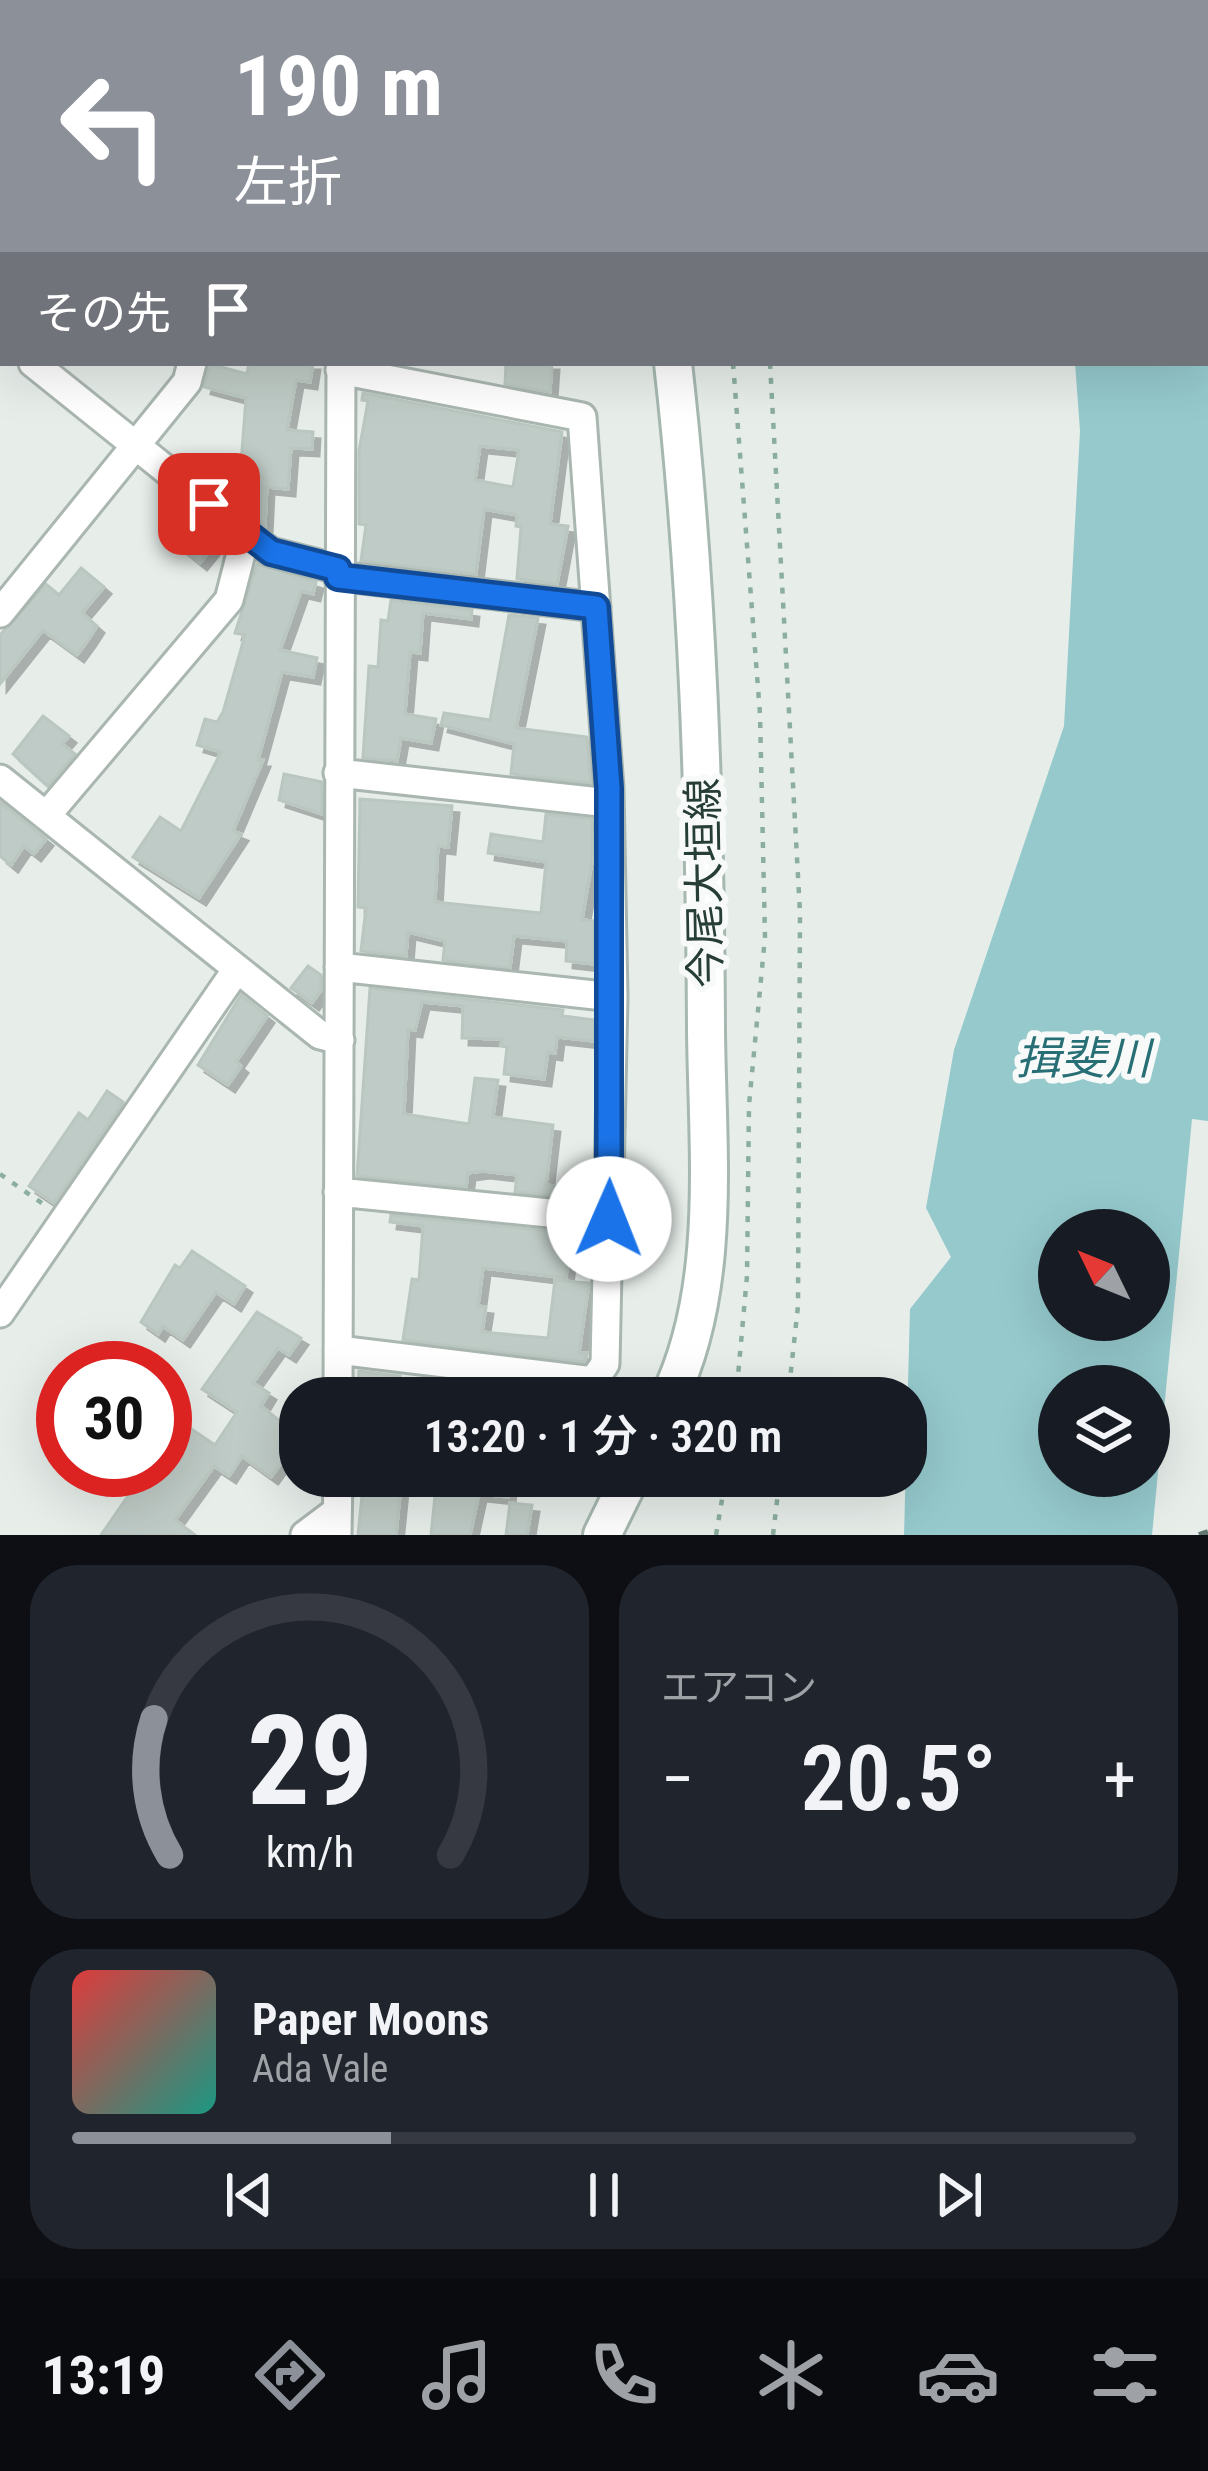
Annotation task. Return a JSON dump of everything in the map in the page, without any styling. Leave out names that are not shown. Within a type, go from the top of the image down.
[{"type":"main road","name":"今尾大垣線","points":[[673,366],[698,657],[707,1160],[702,1283],[688,1359],[679,1377]]},
{"type":"main road","points":[[602,1535],[621,1497]]},
{"type":"street","points":[[37,366],[271,552],[338,573],[596,607]]},
{"type":"street","points":[[0,613],[187,382],[191,366]]},
{"type":"street","points":[[338,1350],[593,1381],[605,1364],[613,998],[609,803],[582,417],[340,367],[338,573],[340,1040],[338,1192],[338,1350],[338,1377]]},
{"type":"street","points":[[46,816],[229,600],[246,534]]},
{"type":"street","points":[[338,773],[609,803]]},
{"type":"street","points":[[0,779],[320,1035],[340,1040]]},
{"type":"street","points":[[339,967],[613,998]]},
{"type":"street","points":[[0,1313],[237,969]]},
{"type":"street","points":[[338,1192],[609,1219]]},
{"type":"street","points":[[304,1535],[337,1523]]},
{"type":"path","points":[[733,366],[759,691],[765,937],[749,1105],[748,1276],[738,1377]]},
{"type":"path","points":[[770,366],[800,914],[799,1306],[791,1377]]},
{"type":"path","points":[[0,1174],[65,1220]]},
{"type":"path","points":[[716,1535],[722,1497]]},
{"type":"path","points":[[773,1535],[777,1497]]},
{"type":"water","name":"揖斐川","points":[[1075,366],[1208,366],[1208,1121],[1192,1119],[1168,1365],[1038,1365],[1038,1497],[1156,1497],[1152,1535],[904,1535],[905,1497],[927,1497],[927,1377],[908,1377],[910,1309],[951,1257],[926,1208],[954,1050],[1064,726],[1080,431]]},
{"type":"building","points":[[209,366],[247,374],[248,366],[313,366],[310,382],[296,380],[287,430],[313,432],[312,449],[291,448],[288,489],[267,487],[265,526],[215,486],[215,476],[240,477],[246,398],[204,387]]},
{"type":"building","points":[[506,366],[552,366],[550,392],[505,384]]},
{"type":"building","points":[[363,393],[562,432],[550,524],[568,526],[557,584],[517,579],[521,527],[516,526],[517,515],[484,509],[476,574],[361,561],[366,525],[359,524],[359,451],[368,401],[362,400]],"holes":[[[480,446],[519,450],[513,487],[475,480]]]},
{"type":"building","points":[[199,519],[221,537],[200,563],[178,545]]},
{"type":"building","points":[[257,564],[316,582],[313,594],[301,591],[280,650],[317,658],[313,677],[282,672],[258,760],[263,760],[233,831],[241,834],[199,898],[133,857],[160,817],[181,831],[221,752],[197,745],[205,719],[217,722],[223,712],[245,635],[235,633]]},
{"type":"building","points":[[81,568],[104,587],[82,613],[97,626],[88,640],[77,655],[43,630],[0,684],[0,635],[46,584],[59,595]]},
{"type":"building","points":[[391,600],[472,610],[471,619],[423,613],[420,653],[410,652],[405,714],[436,719],[431,743],[401,738],[397,761],[363,758],[369,666],[378,667],[381,620],[388,621]]},
{"type":"building","points":[[509,615],[538,618],[516,728],[587,737],[591,783],[511,774],[514,744],[441,725],[444,713],[490,720]]},
{"type":"building","points":[[43,716],[69,736],[62,744],[75,754],[48,786],[13,754]]},
{"type":"building","points":[[284,774],[322,782],[322,814],[279,800]]},
{"type":"building","points":[[360,799],[452,806],[448,847],[438,846],[435,902],[541,913],[546,862],[488,853],[491,834],[543,842],[546,814],[592,819],[592,862],[582,920],[594,921],[594,964],[566,961],[567,941],[514,936],[510,968],[443,960],[445,941],[408,932],[406,956],[361,951],[366,908],[358,907]]},
{"type":"building","points":[[0,802],[46,839],[34,854],[24,846],[11,865],[0,856]]},
{"type":"building","points":[[308,966],[321,975],[321,990],[312,1003],[291,988]]},
{"type":"building","points":[[370,988],[563,1010],[562,1016],[595,1020],[594,1041],[557,1037],[555,1053],[548,1052],[544,1079],[504,1074],[507,1047],[501,1046],[502,1039],[462,1038],[463,1006],[422,1002],[415,1030],[408,1029],[404,1114],[469,1124],[475,1078],[498,1080],[493,1117],[553,1125],[546,1185],[558,1186],[557,1196],[515,1192],[517,1175],[483,1171],[468,1173],[466,1187],[357,1176]]},
{"type":"building","points":[[241,995],[267,1016],[236,1062],[241,1066],[228,1085],[198,1065]]},
{"type":"building","points":[[107,1091],[123,1102],[54,1203],[29,1186],[79,1113],[88,1120]]},
{"type":"building","points":[[391,1215],[571,1233],[566,1278],[483,1268],[478,1306],[486,1307],[482,1332],[548,1338],[555,1280],[589,1283],[579,1353],[587,1353],[584,1362],[403,1340],[412,1279],[419,1280],[423,1226],[390,1222]]},
{"type":"building","points":[[192,1251],[245,1286],[234,1304],[216,1292],[183,1340],[163,1326],[158,1334],[141,1322],[175,1265],[180,1268]]},
{"type":"building","points":[[257,1312],[301,1338],[289,1355],[278,1348],[253,1383],[269,1393],[261,1406],[279,1420],[279,1466],[271,1477],[242,1456],[229,1476],[214,1466],[192,1496],[192,1429],[215,1445],[237,1412],[202,1389]]},
{"type":"building","points":[[359,1371],[400,1376],[400,1377],[359,1377]]},
{"type":"building","points":[[127,1497],[192,1497],[175,1520],[195,1535],[101,1535]]},
{"type":"building","points":[[362,1497],[400,1497],[396,1535],[358,1535]]},
{"type":"building","points":[[435,1497],[478,1497],[470,1535],[431,1535]]},
{"type":"building","points":[[510,1503],[532,1505],[527,1535],[506,1535]]},
{"type":"railway","points":[[1199,1535],[1208,1532]]},
{"type":"route","points":[[209,504],[271,552],[338,569],[338,577],[596,607],[609,788],[613,998],[609,1219]]}]
